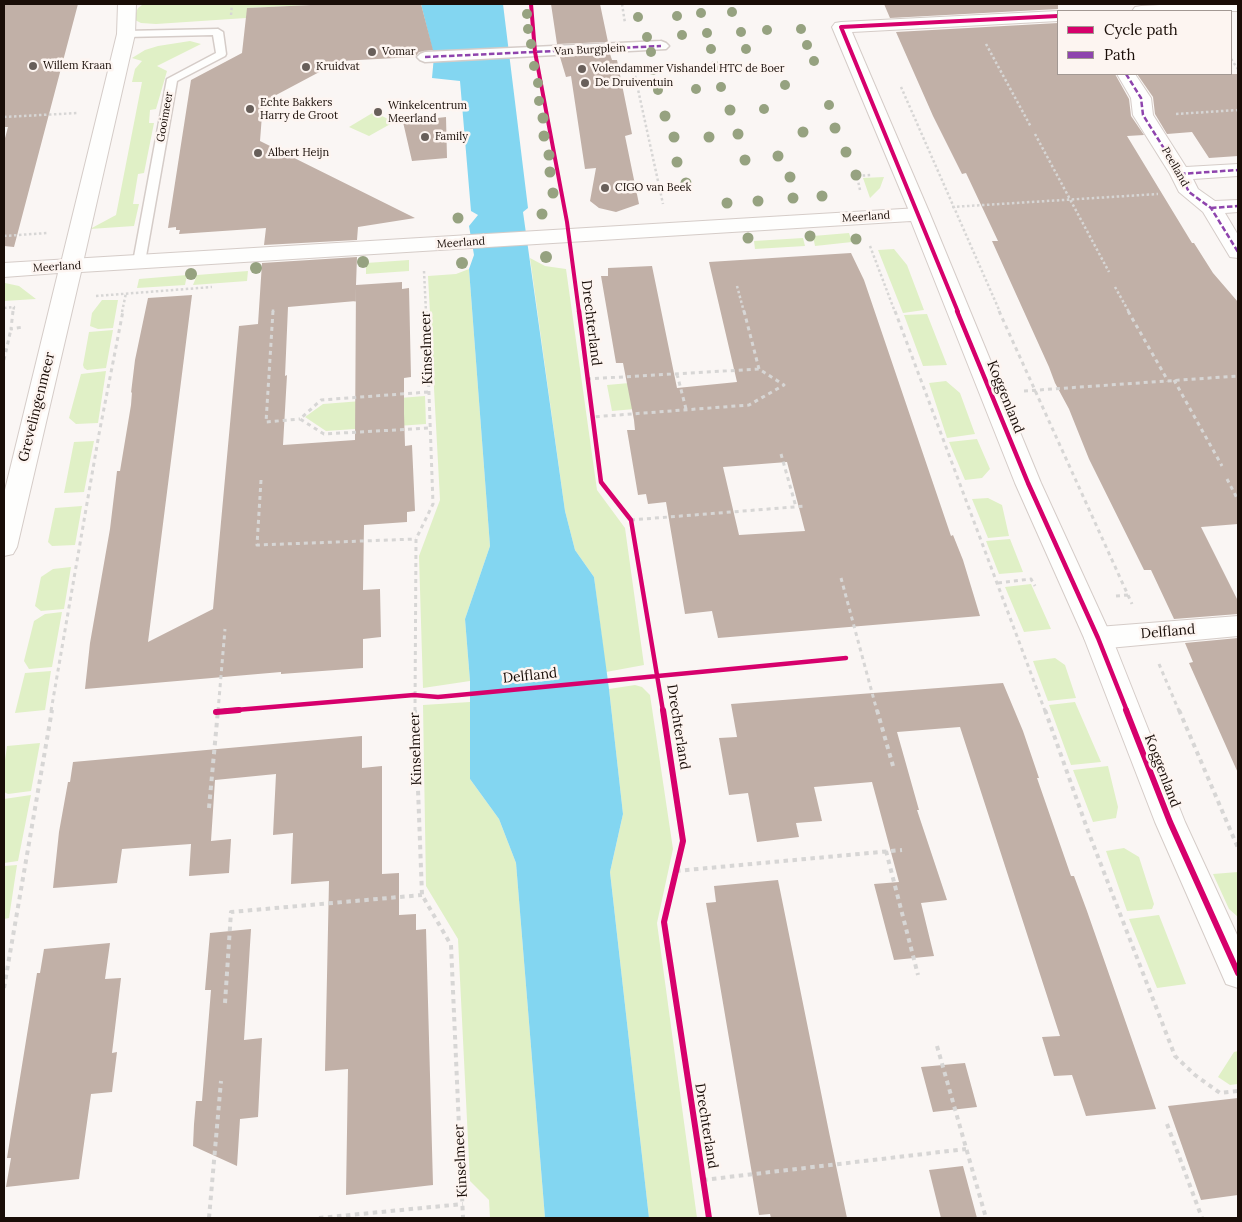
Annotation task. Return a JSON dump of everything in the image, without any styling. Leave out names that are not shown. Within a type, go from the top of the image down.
[{"type":"street","points":[[71,266],[126,34],[127,4]]},
{"type":"street","points":[[1160,10],[1238,6]]},
{"type":"street","name":"Koggenland","points":[[1057,16],[841,27],[918,211],[1028,484],[1098,638],[1170,822],[1238,973]]},
{"type":"street","name":"Van Burgplein","points":[[427,57],[661,46]]},
{"type":"street","name":"Peelland","points":[[1127,75],[1141,98],[1143,115],[1184,183],[1211,208],[1238,252]]},
{"type":"street","points":[[1184,183],[1238,170]]},
{"type":"street","points":[[1211,208],[1238,206]]},
{"type":"street","name":"Meerland","points":[[4,270],[423,246],[918,211]]},
{"type":"street","name":"Grevelingenmeer","points":[[4,548],[71,266]]},
{"type":"street","name":"Delfland","points":[[1098,638],[1238,626]]},
{"type":"lane","name":"Gooimeer","points":[[126,34],[218,32],[220,54],[172,79],[139,262]]},
{"type":"path","points":[[622,4],[629,48],[664,204]]},
{"type":"path","points":[[982,37],[1031,127]]},
{"type":"path","points":[[900,86],[1034,390],[1145,634],[1238,848]]},
{"type":"path","points":[[1143,115],[1238,110]]},
{"type":"path","points":[[4,116],[106,112]]},
{"type":"path","points":[[1035,134],[1109,272]]},
{"type":"path","points":[[918,211],[1069,200],[1184,183]]},
{"type":"path","points":[[4,236],[80,232]]},
{"type":"path","points":[[870,246],[998,583],[1092,840],[1175,1056],[1195,1075],[1220,1093],[1238,1091]]},
{"type":"path","points":[[424,273],[432,268]]},
{"type":"path","points":[[737,286],[759,369]]},
{"type":"path","points":[[93,304],[96,296],[215,287]]},
{"type":"path","points":[[1115,287],[1168,380]]},
{"type":"path","points":[[4,988],[99,434],[126,293]]},
{"type":"path","points":[[4,308],[14,307],[12,328],[4,360]]},
{"type":"path","points":[[273,309],[266,422],[300,419],[324,434],[430,428]]},
{"type":"path","points":[[12,328],[26,327]]},
{"type":"path","points":[[587,379],[759,369],[784,386],[749,405],[592,416]]},
{"type":"path","points":[[677,374],[686,409]]},
{"type":"path","points":[[991,393],[1238,376]]},
{"type":"path","points":[[1174,380],[1222,466]]},
{"type":"path","points":[[300,419],[321,400],[428,392]]},
{"type":"path","points":[[591,407],[593,426]]},
{"type":"path","points":[[780,454],[796,507]]},
{"type":"path","points":[[1227,479],[1238,500]]},
{"type":"path","points":[[261,480],[256,545],[416,538]]},
{"type":"path","points":[[631,520],[806,506]]},
{"type":"path","points":[[625,512],[631,520],[632,530]]},
{"type":"path","points":[[841,578],[861,658],[893,766]]},
{"type":"path","points":[[998,583],[1032,579],[1036,587]]},
{"type":"path","points":[[209,808],[216,712],[225,629]]},
{"type":"path","points":[[404,696],[422,696]]},
{"type":"path","points":[[216,712],[226,712]]},
{"type":"path","points":[[676,871],[902,850]]},
{"type":"path","points":[[886,851],[918,975]]},
{"type":"path","points":[[674,880],[678,864]]},
{"type":"path","points":[[225,1003],[231,912],[422,895]]},
{"type":"path","points":[[937,1046],[986,1218]]},
{"type":"path","points":[[209,1218],[221,1081]]},
{"type":"path","points":[[1167,1124],[1202,1218]]},
{"type":"path","points":[[703,1180],[966,1149]]},
{"type":"path","points":[[319,1218],[463,1204]]},
{"type":"green space","points":[[332,4],[248,8],[246,18],[156,24],[141,23],[135,20],[138,8],[142,5]]},
{"type":"green space","points":[[190,41],[201,44],[157,66],[167,71],[156,109],[150,110],[149,123],[154,123],[144,173],[138,174],[133,204],[139,204],[134,226],[90,229],[116,215],[142,82],[132,82],[135,69],[142,61],[132,58],[145,50],[158,46]]},
{"type":"green space","points":[[374,112],[394,122],[369,136],[349,127]]},
{"type":"green space","points":[[884,177],[880,188],[870,198],[863,178]]},
{"type":"green space","points":[[849,233],[852,242],[815,246],[813,236]]},
{"type":"green space","points":[[803,238],[805,246],[755,249],[754,241]]},
{"type":"green space","points":[[894,249],[907,265],[924,310],[903,313],[878,250]]},
{"type":"green space","points":[[530,258],[545,266],[566,269],[597,490],[625,528],[644,665],[606,672],[594,577],[575,550],[565,511]]},
{"type":"green space","points":[[409,260],[409,271],[366,274],[366,263]]},
{"type":"green space","points":[[469,269],[490,546],[465,619],[470,681],[423,688],[419,556],[440,500],[428,276],[456,274]]},
{"type":"green space","points":[[248,271],[247,281],[193,285],[197,275]]},
{"type":"green space","points":[[187,275],[185,285],[137,288],[139,279]]},
{"type":"green space","points":[[5,283],[19,286],[36,299],[4,301]]},
{"type":"green space","points":[[102,300],[118,300],[113,328],[98,329],[90,326],[92,313]]},
{"type":"green space","points":[[927,314],[947,365],[923,366],[904,315]]},
{"type":"green space","points":[[113,330],[106,368],[87,370],[84,368],[89,332]]},
{"type":"green space","points":[[106,371],[98,423],[76,424],[69,418],[81,374]]},
{"type":"green space","points":[[674,379],[680,405],[612,411],[607,385]]},
{"type":"green space","points":[[946,381],[960,393],[975,434],[947,438],[929,383]]},
{"type":"green space","points":[[425,396],[426,424],[326,431],[305,417],[323,404]]},
{"type":"green space","points":[[977,439],[990,469],[982,478],[965,480],[949,442]]},
{"type":"green space","points":[[94,441],[84,492],[64,493],[74,442]]},
{"type":"green space","points":[[988,498],[1002,505],[1009,536],[988,538],[972,499]]},
{"type":"green space","points":[[82,506],[75,545],[52,546],[48,542],[55,508]]},
{"type":"green space","points":[[1010,539],[1023,572],[999,574],[986,541]]},
{"type":"green space","points":[[71,567],[64,609],[41,611],[35,606],[41,577],[53,569]]},
{"type":"green space","points":[[1031,584],[1051,629],[1024,632],[1005,587]]},
{"type":"green space","points":[[62,612],[52,667],[29,669],[24,661],[34,621],[45,614]]},
{"type":"green space","points":[[1055,658],[1065,665],[1076,698],[1048,701],[1033,661]]},
{"type":"green space","points":[[51,671],[45,710],[15,713],[25,673]]},
{"type":"green space","points":[[635,685],[642,687],[650,695],[673,849],[657,923],[697,1218],[649,1218],[610,872],[623,814],[609,689]]},
{"type":"green space","points":[[470,702],[470,779],[499,819],[516,863],[545,1218],[490,1218],[489,1200],[470,1181],[458,939],[426,886],[423,705]]},
{"type":"green space","points":[[1075,702],[1101,762],[1071,765],[1049,705]]},
{"type":"green space","points":[[40,743],[31,791],[8,794],[4,792],[4,767],[7,746]]},
{"type":"green space","points":[[1108,766],[1118,807],[1116,818],[1093,822],[1073,770]]},
{"type":"green space","points":[[31,795],[18,861],[4,863],[4,799]]},
{"type":"green space","points":[[1124,848],[1139,857],[1154,904],[1152,909],[1127,911],[1106,851]]},
{"type":"green space","points":[[17,865],[9,918],[4,919],[4,866]]},
{"type":"green space","points":[[1238,872],[1238,917],[1229,909],[1213,874]]},
{"type":"green space","points":[[1159,915],[1186,984],[1157,988],[1129,919]]},
{"type":"green space","points":[[1238,1051],[1238,1084],[1230,1085],[1218,1077],[1234,1052]]},
{"type":"water","points":[[421,4],[503,4],[528,208],[523,212],[565,511],[575,550],[594,577],[609,689],[623,814],[610,872],[649,1218],[545,1218],[516,863],[499,819],[470,779],[470,681],[465,619],[490,546],[469,269],[474,255],[469,226],[478,215],[471,211],[460,81],[432,78],[434,56]]},
{"type":"building","name":"Willem Kraan","points":[[4,4],[78,4],[14,247],[4,246],[4,142],[8,127],[4,127]]},
{"type":"building","points":[[332,4],[421,4],[433,50],[419,52],[415,57],[340,61],[263,102],[260,141],[415,218],[358,227],[357,240],[264,245],[266,228],[179,234],[180,230],[176,230],[176,227],[168,228],[191,80],[242,53],[247,8]]},
{"type":"building","points":[[551,4],[600,4],[608,42],[557,44]]},
{"type":"building","points":[[884,4],[1058,4],[1058,9],[890,18]]},
{"type":"building","points":[[1057,23],[1057,75],[1116,75],[1129,99],[1131,116],[1144,135],[1127,136],[1192,243],[1194,243],[1213,273],[1238,302],[1238,524],[1201,527],[1238,601],[1238,614],[1174,619],[1151,570],[1144,570],[1089,459],[1069,409],[1055,383],[992,241],[998,241],[966,173],[962,174],[933,116],[896,32]]},
{"type":"building","points":[[610,54],[612,60],[617,60],[632,134],[625,136],[639,204],[616,212],[599,208],[590,201],[596,168],[585,169],[571,76],[566,77],[560,57]]},
{"type":"building","points":[[1238,74],[1238,156],[1209,158],[1192,132],[1167,134],[1155,114],[1153,97],[1138,75]]},
{"type":"building","points":[[446,117],[447,158],[412,161],[403,122]]},
{"type":"building","points":[[851,253],[864,280],[951,536],[953,535],[963,560],[980,616],[718,638],[712,611],[685,614],[666,502],[648,504],[646,494],[638,495],[627,430],[635,430],[634,420],[623,363],[616,363],[601,276],[608,276],[608,268],[652,266],[677,388],[737,382],[709,262]],"holes":[[[787,462],[805,531],[739,535],[723,467]]]},
{"type":"building","points":[[357,257],[356,285],[402,282],[402,289],[409,288],[411,377],[404,378],[404,414],[405,446],[412,445],[415,511],[407,512],[407,522],[364,525],[363,590],[380,589],[381,637],[363,639],[363,668],[281,674],[281,672],[85,689],[90,643],[110,529],[117,471],[120,471],[131,405],[135,360],[148,298],[192,295],[148,642],[213,609],[239,326],[258,324],[262,263]],"holes":[[[356,301],[355,440],[283,445],[288,307]]]},
{"type":"building","points":[[1238,638],[1238,773],[1189,663],[1193,662],[1185,643]]},
{"type":"building","points":[[1003,683],[1023,731],[1071,876],[1074,876],[1087,911],[1156,1109],[1086,1116],[1072,1075],[1054,1076],[1042,1037],[1060,1036],[960,727],[897,732],[919,810],[917,810],[947,900],[921,903],[934,956],[894,960],[874,884],[899,882],[872,782],[814,787],[822,821],[796,823],[799,837],[757,842],[748,793],[729,795],[719,738],[737,737],[731,704]]},
{"type":"building","points":[[362,736],[362,768],[382,766],[382,874],[399,873],[399,915],[416,914],[416,930],[426,929],[433,1185],[346,1195],[348,1069],[325,1071],[329,881],[291,884],[293,833],[273,835],[276,774],[215,780],[211,841],[231,839],[229,873],[189,876],[191,844],[122,849],[117,883],[53,888],[59,832],[73,762]]},
{"type":"building","points":[[778,880],[847,1218],[771,1218],[770,1214],[759,1215],[706,903],[716,902],[714,886]]},
{"type":"building","points":[[251,929],[244,1040],[262,1038],[258,1117],[240,1119],[237,1166],[193,1146],[194,1124],[196,1101],[202,1101],[211,990],[205,990],[210,933]]},
{"type":"building","points":[[110,943],[105,979],[121,978],[112,1053],[117,1052],[112,1092],[91,1094],[79,1179],[6,1187],[11,1158],[7,1158],[37,973],[40,973],[44,949]]},
{"type":"building","points":[[965,1063],[977,1107],[933,1112],[921,1067]]},
{"type":"building","points":[[1238,1098],[1238,1195],[1201,1200],[1168,1106]]},
{"type":"building","points":[[963,1166],[977,1218],[941,1218],[929,1170]]},
{"type":"marked path","points":[[425,57],[661,46]]},
{"type":"marked path","points":[[1127,75],[1141,98],[1143,115],[1180,174],[1189,192],[1211,208],[1238,252]]},
{"type":"marked path","points":[[1180,174],[1238,170]]},
{"type":"marked path","points":[[1211,208],[1238,206]]},
{"type":"cycle path","name":"Drechterland","points":[[531,4],[535,52],[567,222],[601,482],[631,520],[658,675],[683,841],[664,922],[709,1218]]},
{"type":"cycle path","points":[[1057,16],[841,27],[1028,483],[1098,638],[1170,822],[1238,973]]},
{"type":"cycle path","name":"Drechterland","points":[[216,712],[414,695],[438,697],[846,658]]},
{"type":"place","name":"Vomar","points":[[372,52]]},
{"type":"place","name":"Willem Kraan","points":[[33,66]]},
{"type":"place","name":"Kruidvat","points":[[306,67]]},
{"type":"place","name":"Volendammer Vishandel HTC de Boer","points":[[582,69]]},
{"type":"place","name":"De Druiventuin","points":[[585,83]]},
{"type":"place","name":"Echte Bakkers Harry de Groot","points":[[250,109]]},
{"type":"place","name":"Winkelcentrum Meerland","points":[[378,112]]},
{"type":"place","name":"Family","points":[[425,137]]},
{"type":"place","name":"Albert Heijn","points":[[258,153]]},
{"type":"place","name":"CIGO van Beek","points":[[605,188]]}]
